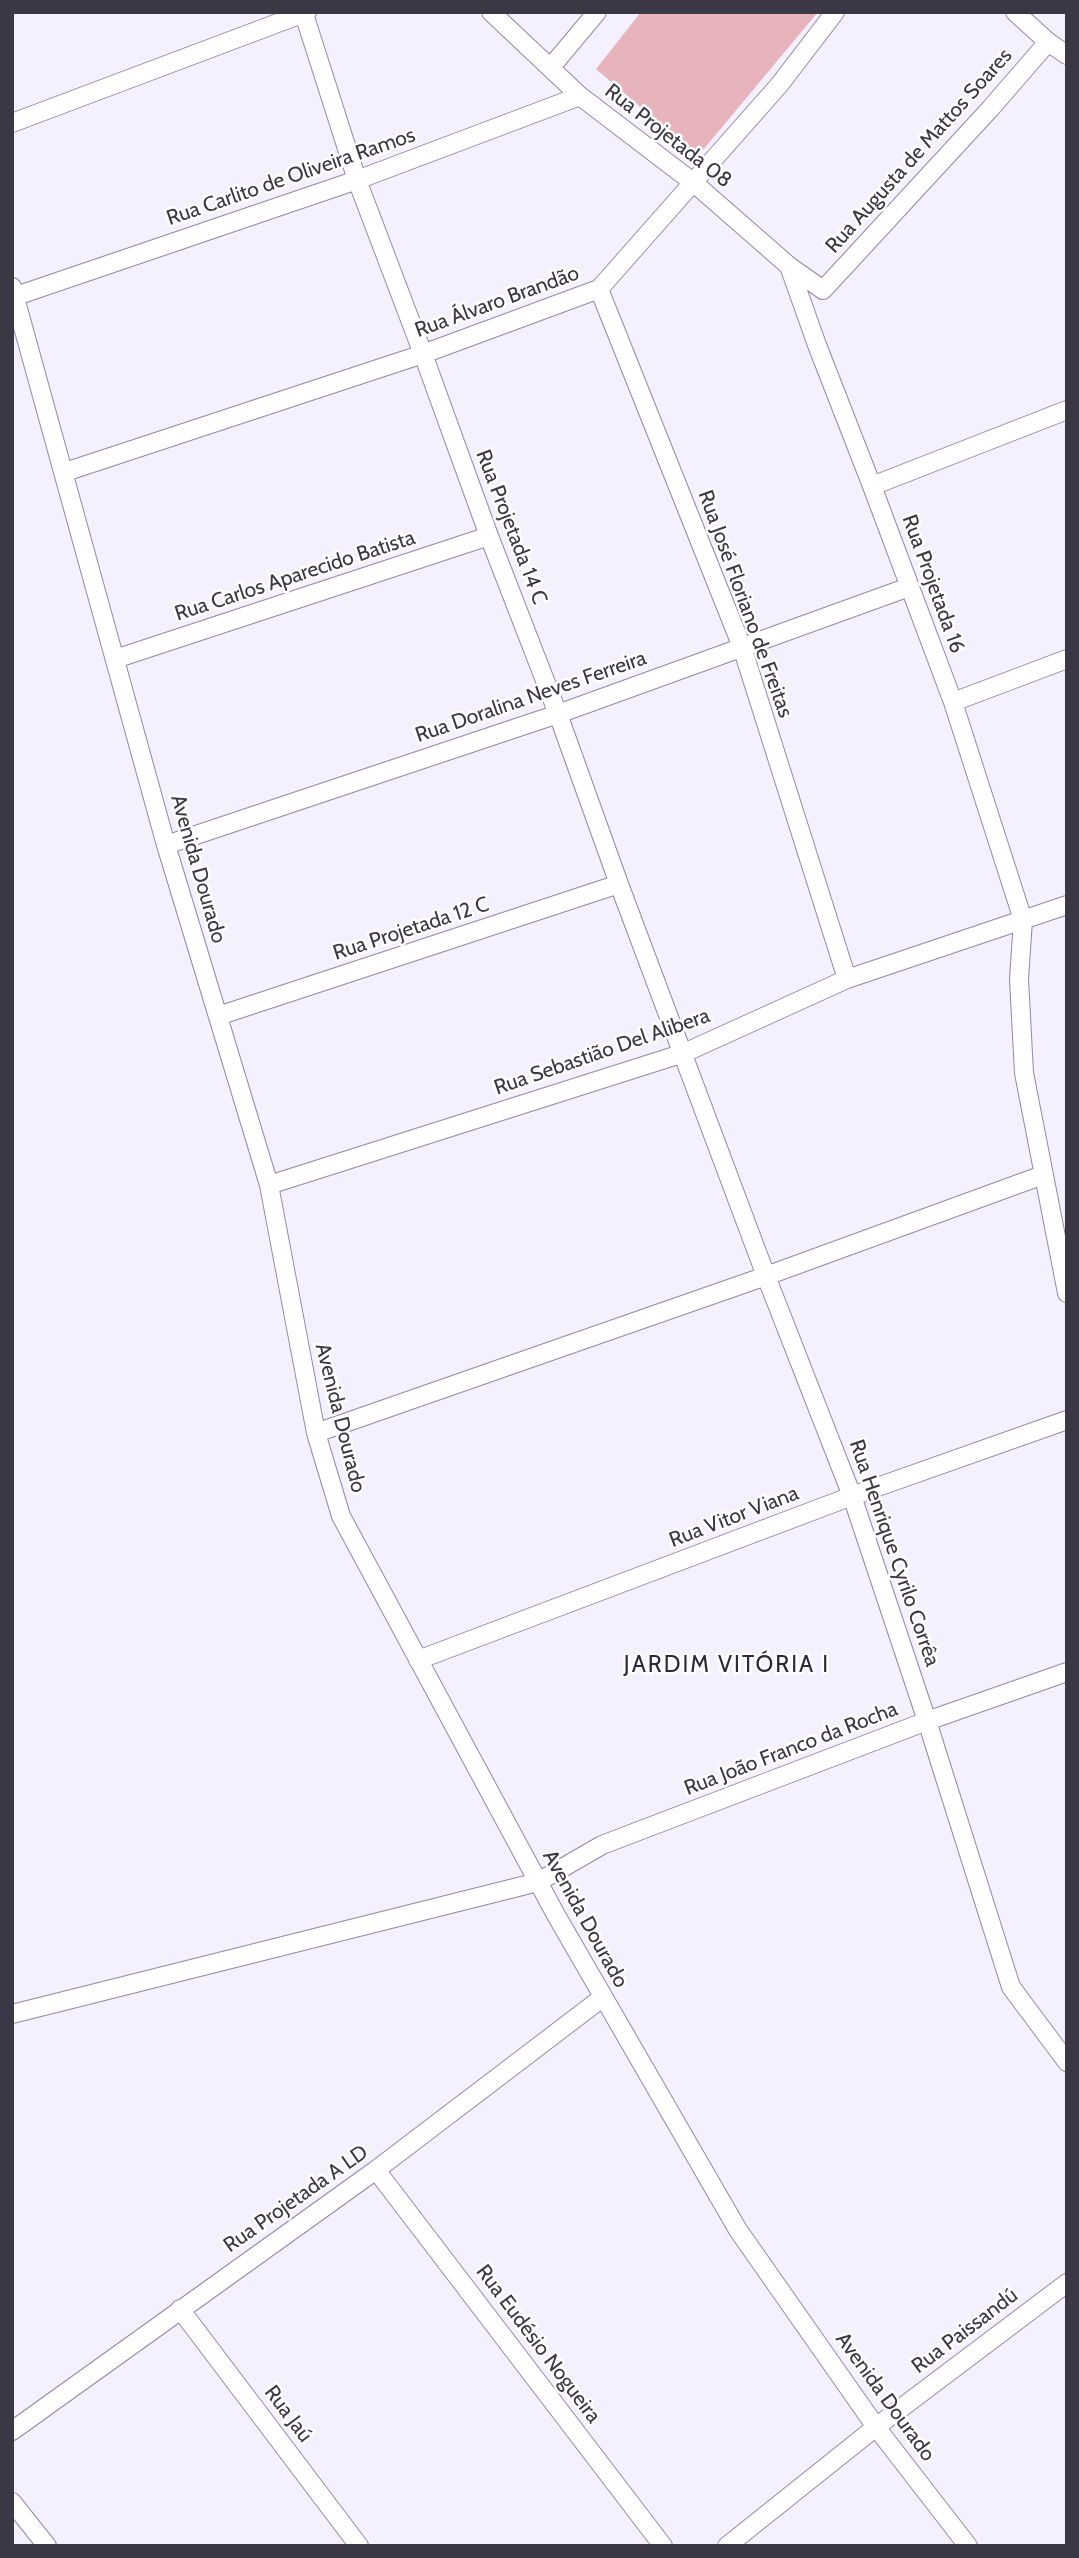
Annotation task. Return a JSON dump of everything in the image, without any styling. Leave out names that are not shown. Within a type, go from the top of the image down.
[{"type":"street","name":"Rua Projetada 08","points":[[491,12],[580,96],[694,183],[789,266],[823,290]]},
{"type":"street","points":[[551,66],[597,12]]},
{"type":"street","name":"Rua Álvaro Brandão","points":[[65,472],[423,354],[599,289],[780,84],[835,12]]},
{"type":"street","points":[[1015,12],[1067,55]]},
{"type":"street","points":[[12,123],[306,13]]},
{"type":"street","name":"Rua Projetada 14 C","points":[[306,13],[357,180],[684,1053]]},
{"type":"street","name":"Rua Augusta de Mattos Soares","points":[[823,290],[1048,42]]},
{"type":"street","name":"Rua Carlito de Oliveira Ramos","points":[[14,291],[357,180],[580,96]]},
{"type":"street","name":"Rua Projetada 16","points":[[789,266],[953,702],[1023,920]]},
{"type":"street","name":"Rua José Floriano de Freitas","points":[[599,289],[742,647],[847,979]]},
{"type":"street","name":"Avenida Dourado","points":[[14,291],[166,845],[269,1185],[316,1433],[341,1516],[602,1998],[738,2230],[876,2427],[968,2546]]},
{"type":"street","points":[[872,486],[1067,410]]},
{"type":"street","name":"Rua Carlos Aparecido Batista","points":[[115,659],[489,536]]},
{"type":"street","name":"Rua Doralina Neves Ferreira","points":[[166,845],[558,714],[909,587]]},
{"type":"street","points":[[953,702],[1067,659]]},
{"type":"street","name":"Rua Projetada 12 C","points":[[218,1016],[619,884]]},
{"type":"street","name":"Rua Sebastião Del Alibera","points":[[269,1185],[684,1053],[847,979],[1067,905]]},
{"type":"street","points":[[1023,920],[1019,979],[1024,1073],[1067,1293]]},
{"type":"street","name":"Rua Henrique Cyrilo Corrêa","points":[[684,1053],[766,1276],[852,1496],[1011,1987],[1067,2062]]},
{"type":"street","points":[[316,1433],[766,1276],[1042,1175]]},
{"type":"street","name":"Rua Vitor Viana","points":[[418,1660],[852,1496],[1067,1420]]},
{"type":"street","name":"Rua João Franco da Rocha","points":[[12,2014],[538,1882],[603,1845],[927,1721],[1067,1672]]},
{"type":"street","name":"Rua Projetada A LD","points":[[12,2431],[376,2170],[602,1998]]},
{"type":"street","name":"Rua Eudésio Nogueira","points":[[376,2170],[663,2546]]},
{"type":"street","name":"Rua Paissandú","points":[[727,2546],[876,2427],[1067,2283]]},
{"type":"street","name":"Rua Jaú","points":[[180,2309],[359,2546]]},
{"type":"street","points":[[12,2502],[47,2546]]},
{"type":"shaded area","points":[[641,12],[818,12],[698,156],[596,69]]},
{"type":"district","name":"JARDIM VITÓRIA I","points":[[727,1665]]}]
